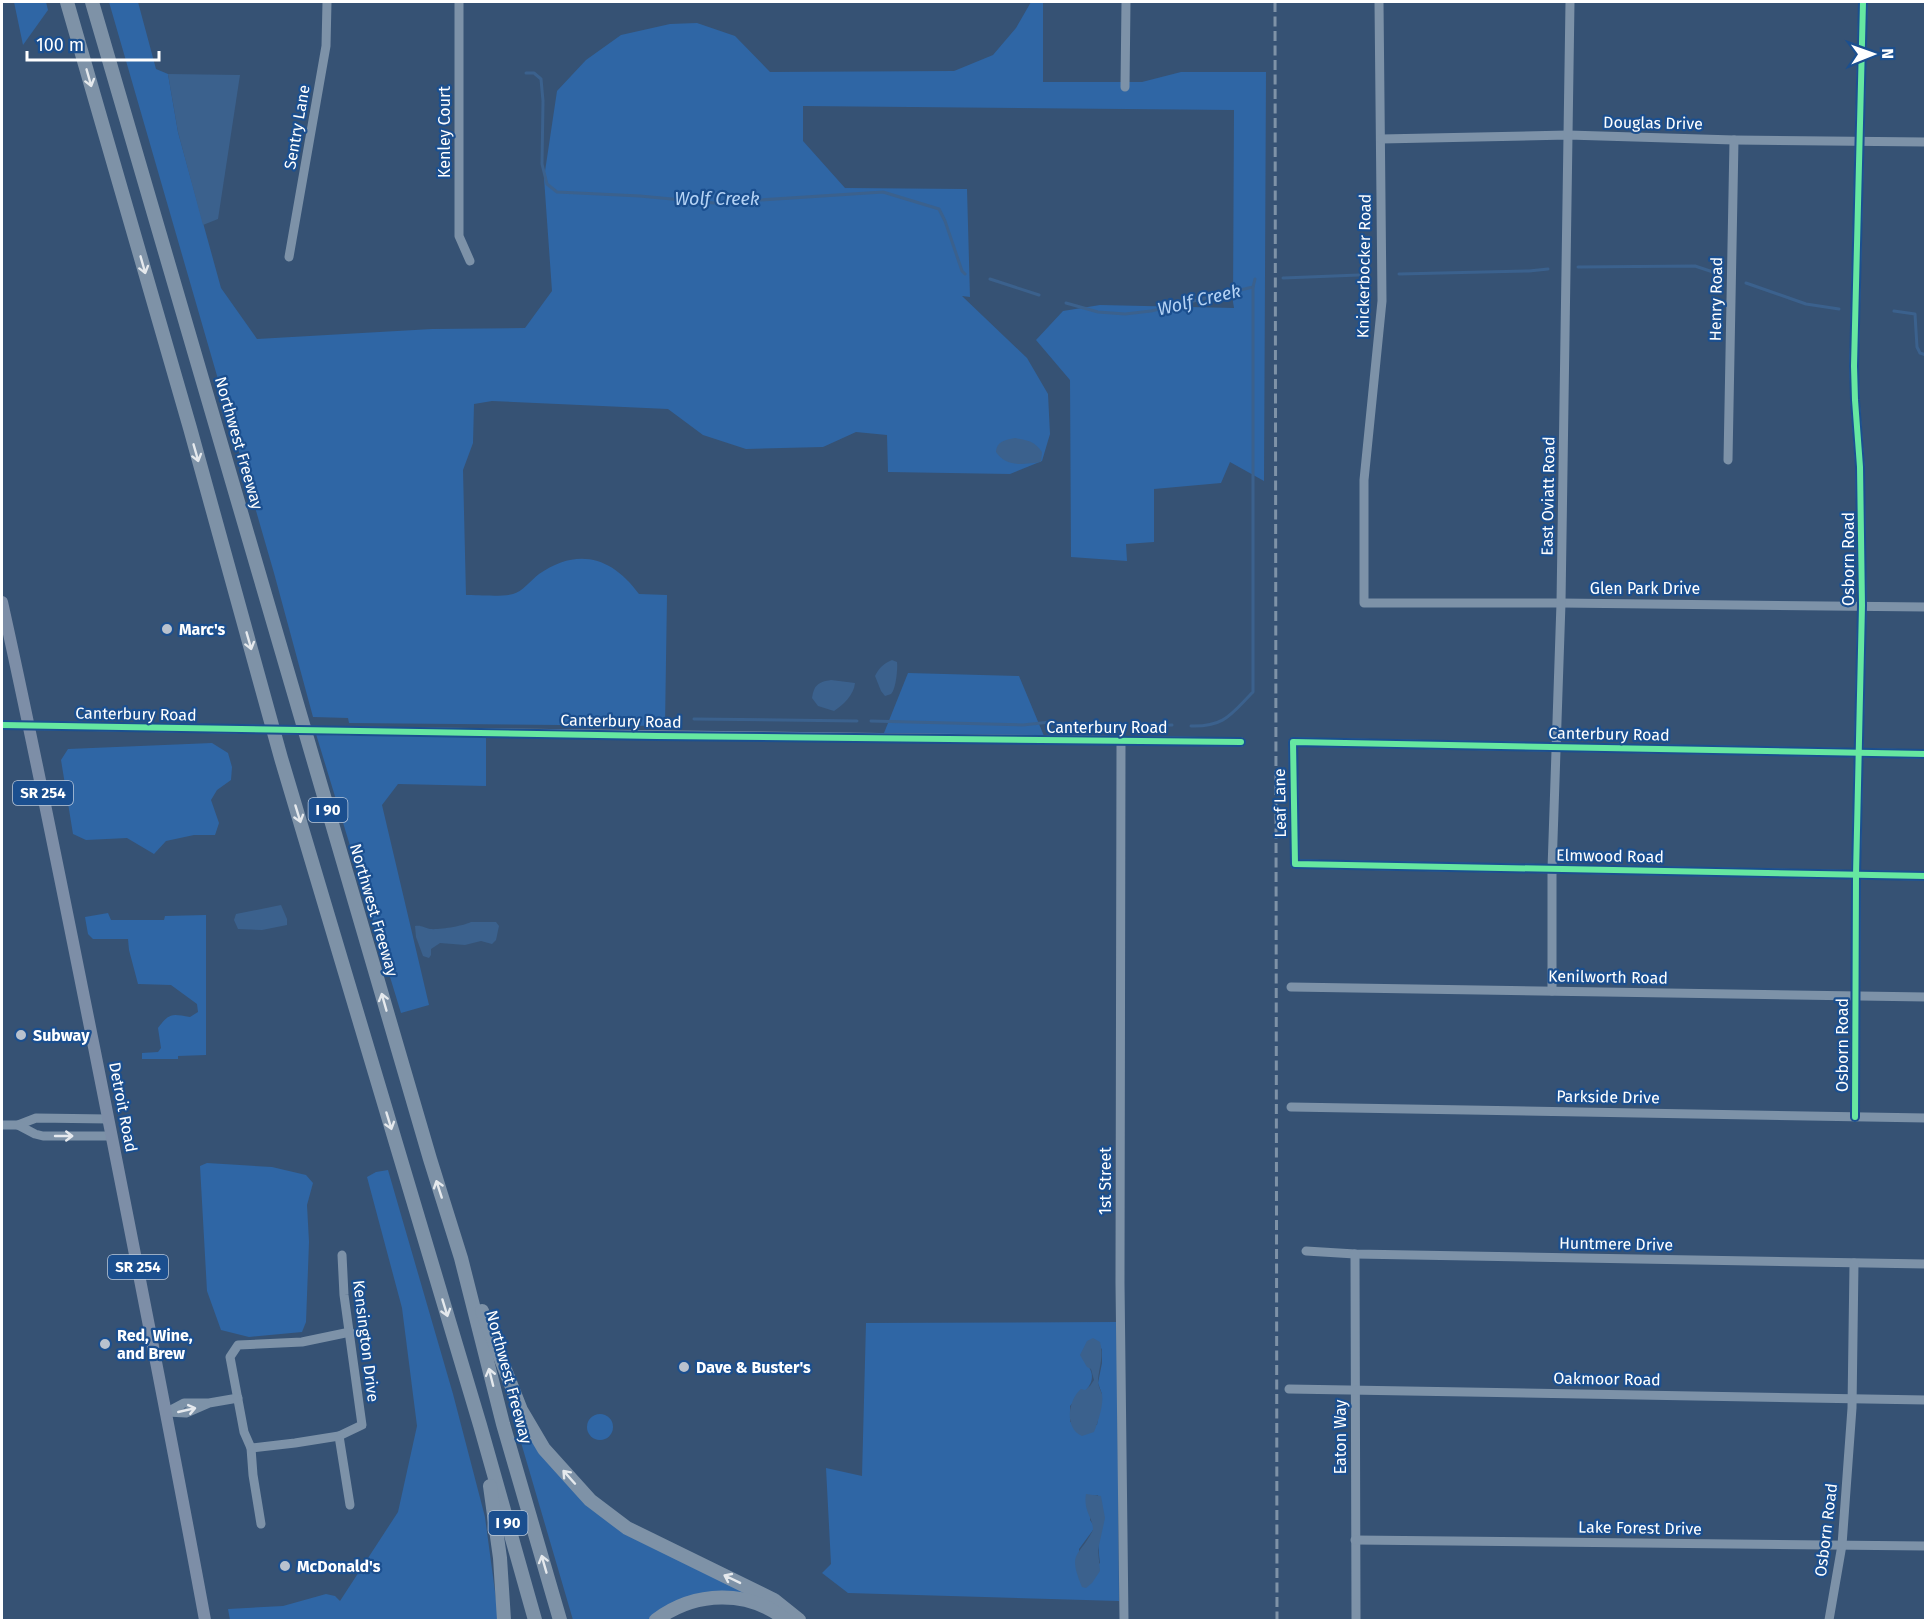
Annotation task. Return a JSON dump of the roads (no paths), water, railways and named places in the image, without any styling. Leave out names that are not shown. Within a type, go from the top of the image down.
[{"type":"highway","name":"I 90","points":[[67,2],[190,428],[285,769],[480,1425],[535,1620]]},
{"type":"highway","name":"Northwest Freeway","points":[[92,2],[426,1147],[461,1258],[503,1424],[560,1620]]},
{"type":"highway","points":[[461,1258],[521,1410],[544,1449],[590,1500],[627,1528],[774,1600],[799,1620]]},
{"type":"highway","points":[[480,1425],[498,1546],[504,1620]]},
{"type":"highway","points":[[656,1620],[672,1609],[692,1601],[713,1597],[734,1598],[756,1603],[786,1620]]},
{"type":"main road","name":"Detroit Road","points":[[2,602],[30,725],[109,1119],[167,1412],[205,1620]]},
{"type":"street","name":"Sentry Lane","points":[[289,257],[326,46],[327,2]]},
{"type":"street","name":"Kenley Court","points":[[459,2],[459,236],[470,261]]},
{"type":"street","points":[[1125,87],[1126,2]]},
{"type":"street","name":"Knickerbocker Road","points":[[1364,603],[1364,480],[1382,301],[1379,2]]},
{"type":"street","name":"East Oviatt Road","points":[[1551,991],[1555,746],[1561,603],[1570,2]]},
{"type":"street","name":"Osborn Road","points":[[1855,1117],[1856,875],[1862,605],[1860,467],[1854,366],[1863,2]]},
{"type":"street","name":"Douglas Drive","points":[[1381,139],[1568,135],[1734,140],[1926,141]]},
{"type":"street","name":"Henry Road","points":[[1728,459],[1734,140]]},
{"type":"street","name":"Glen Park Drive","points":[[1364,603],[1926,607]]},
{"type":"street","name":"Canterbury Road","points":[[2,725],[1241,742]]},
{"type":"street","name":"1st Street","points":[[1121,741],[1120,1283],[1124,1620]]},
{"type":"street","name":"Canterbury Road","points":[[1293,741],[1926,754]]},
{"type":"street","name":"Leaf Lane","points":[[1293,741],[1295,864]]},
{"type":"street","name":"Elmwood Road","points":[[1295,864],[1926,876]]},
{"type":"street","name":"Kenilworth Road","points":[[1291,987],[1926,997]]},
{"type":"street","name":"Parkside Drive","points":[[1291,1107],[1926,1118]]},
{"type":"street","points":[[2,1125],[18,1125],[36,1118],[109,1119]]},
{"type":"street","points":[[18,1125],[43,1136],[112,1136]]},
{"type":"street","name":"Huntmere Drive","points":[[1306,1251],[1354,1254],[1926,1264]]},
{"type":"street","name":"Eaton Way","points":[[1354,1254],[1356,1620]]},
{"type":"street","name":"Kensington Drive","points":[[251,1448],[339,1436],[362,1425],[344,1295],[342,1255]]},
{"type":"street","name":"Osborn Road","points":[[1828,1620],[1842,1545],[1852,1398],[1854,1263]]},
{"type":"street","points":[[261,1524],[251,1448],[244,1432],[230,1357],[238,1346],[302,1342],[350,1332]]},
{"type":"street","name":"Oakmoor Road","points":[[1289,1389],[1926,1400]]},
{"type":"street","points":[[167,1412],[184,1403],[209,1403],[238,1398]]},
{"type":"street","points":[[339,1436],[350,1504]]},
{"type":"street","name":"Lake Forest Drive","points":[[1355,1540],[1926,1546]]},
{"type":"waterway","name":"Wolf Creek","points":[[526,73],[534,73],[541,79],[542,164],[547,184],[557,192],[640,196],[714,203],[883,192],[939,209],[965,274]]},
{"type":"waterway","name":"Wolf Creek","points":[[1578,267],[1695,266],[1719,274]]},
{"type":"waterway","name":"Wolf Creek","points":[[1399,274],[1548,269]]},
{"type":"waterway","name":"Wolf Creek","points":[[1283,278],[1359,275]]},
{"type":"waterway","name":"Wolf Creek","points":[[990,279],[1039,295]]},
{"type":"waterway","name":"Wolf Creek","points":[[1066,303],[1098,312],[1125,314],[1151,311],[1253,287],[1255,279]]},
{"type":"waterway","name":"Wolf Creek","points":[[1746,283],[1806,304],[1839,309]]},
{"type":"waterway","points":[[1191,726],[1212,724],[1226,718],[1253,692],[1253,287]]},
{"type":"waterway","name":"Wolf Creek","points":[[1894,311],[1915,314],[1917,347],[1920,353],[1926,355]]},
{"type":"waterway","points":[[694,719],[857,721]]},
{"type":"waterway","points":[[871,721],[1023,725],[1050,722]]},
{"type":"waterway","points":[[1071,723],[1118,725]]},
{"type":"waterway","points":[[1132,726],[1172,725]]},
{"type":"railway","points":[[1275,2],[1277,1620]]},
{"type":"place","name":"Marc's","points":[[167,629]]},
{"type":"place","name":"Subway","points":[[21,1035]]},
{"type":"place","name":"Red, Wine, and Brew","points":[[105,1344]]},
{"type":"place","name":"Dave & Buster's","points":[[684,1367]]},
{"type":"place","name":"McDonald's","points":[[285,1566]]}]
